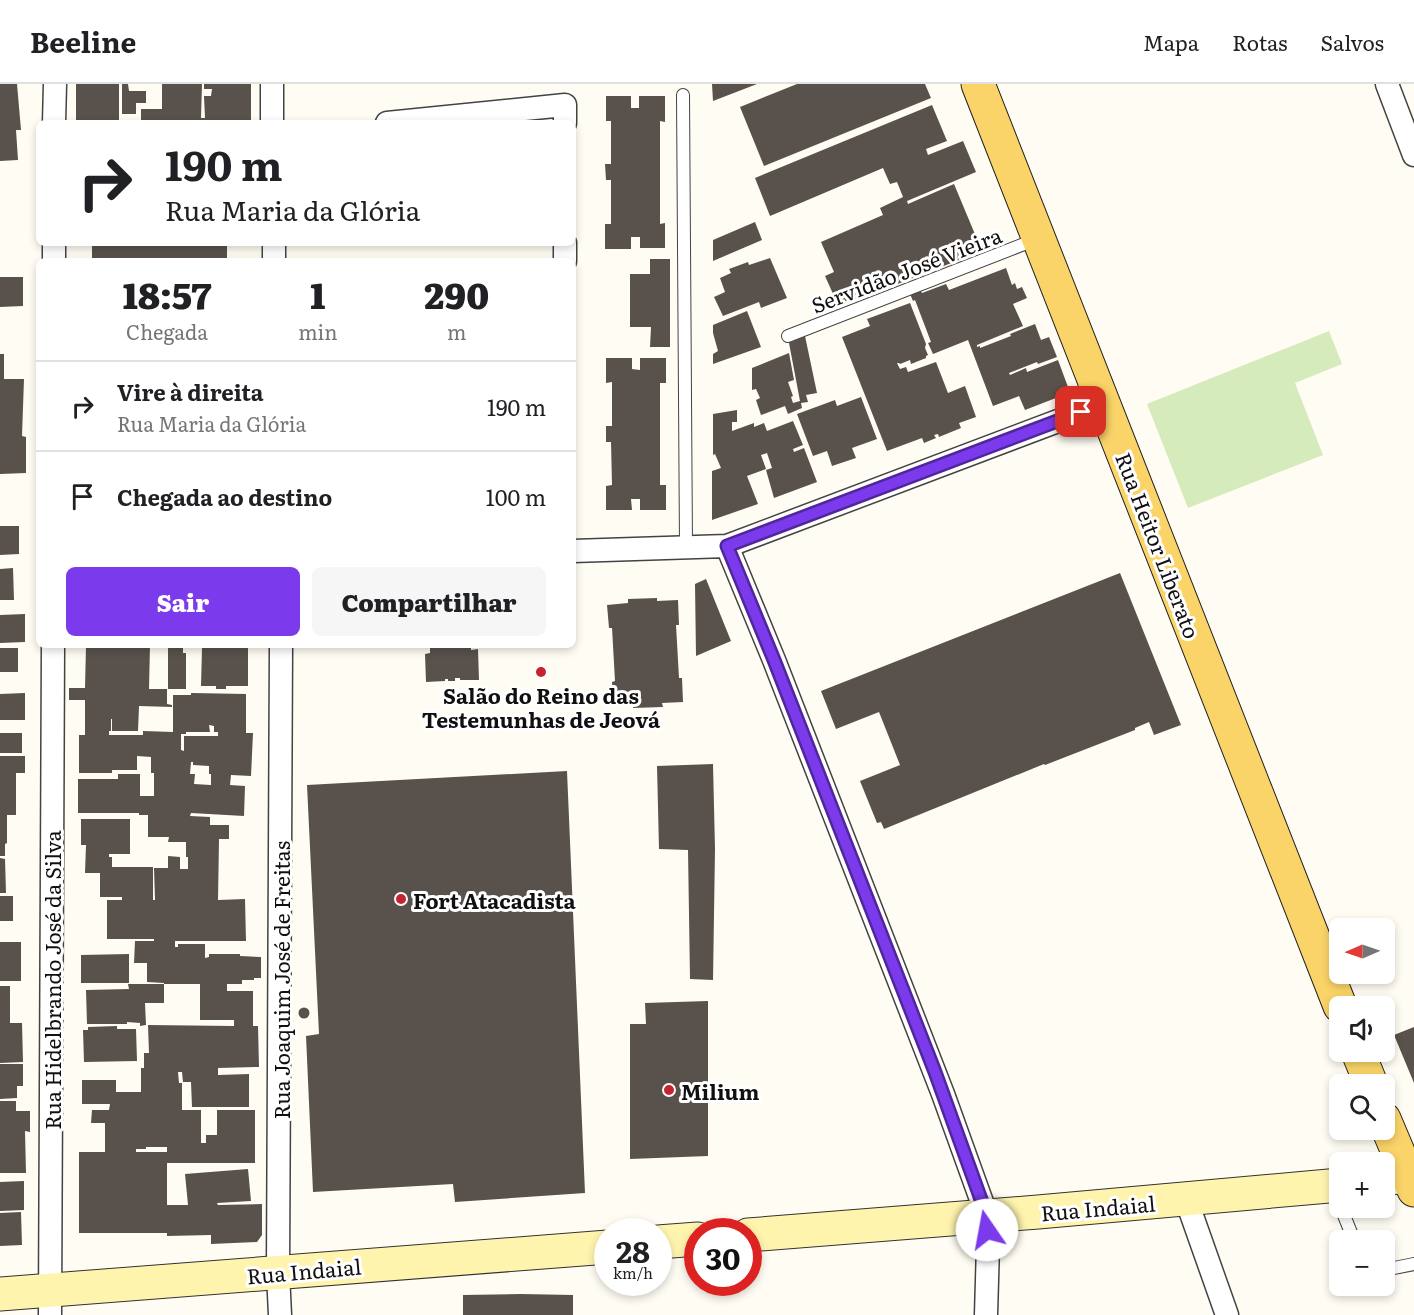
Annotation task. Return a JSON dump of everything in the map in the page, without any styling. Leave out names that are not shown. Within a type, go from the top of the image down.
[{"type":"main road","name":"Rua Heitor Liberato","points":[[978,84],[1336,996]]},
{"type":"main road","points":[[1391,1140],[1405,1180]]},
{"type":"main road","name":"Rua Indaial","points":[[762,1234],[1186,1199],[1329,1195]]},
{"type":"main road","name":"Rua Indaial","points":[[0,1294],[50,1303],[278,1273],[594,1247]]},
{"type":"street","points":[[54,120],[55,84]]},
{"type":"street","points":[[272,84],[272,120]]},
{"type":"street","points":[[1387,84],[1414,155]]},
{"type":"street","points":[[417,120],[565,105],[565,120]]},
{"type":"street","points":[[576,551],[727,546],[1103,404]]},
{"type":"street","points":[[727,546],[774,660],[930,1060],[987,1216],[986,1315]]},
{"type":"street","name":"Rua Hidelbrando José da Silva","points":[[50,1303],[53,648]]},
{"type":"street","name":"Rua Joaquim José de Freitas","points":[[280,1315],[278,1273],[281,648]]},
{"type":"street","points":[[1186,1199],[1227,1315]]},
{"type":"lane","points":[[683,95],[686,548]]},
{"type":"lane","name":"Servidão José Vieira","points":[[788,336],[1038,238]]},
{"type":"lane","points":[[1395,1268],[1414,1264]]},
{"type":"green space","points":[[1329,331],[1342,364],[1295,383],[1323,455],[1188,508],[1147,404]]},
{"type":"building","points":[[0,84],[17,84],[21,130],[16,130],[18,160],[0,161]]},
{"type":"building","points":[[76,84],[119,84],[119,120],[76,120]]},
{"type":"building","points":[[122,84],[128,84],[129,91],[146,91],[146,103],[136,103],[136,114],[122,114]]},
{"type":"building","points":[[162,84],[202,84],[201,118],[205,118],[204,96],[211,96],[212,89],[204,89],[204,84],[251,84],[251,120],[141,120],[141,109],[162,109]]},
{"type":"building","points":[[712,84],[757,84],[713,101]]},
{"type":"building","points":[[797,84],[925,84],[931,98],[764,166],[740,107]]},
{"type":"building","points":[[606,96],[631,96],[631,108],[639,108],[639,96],[665,96],[665,122],[660,121],[660,224],[665,223],[665,248],[640,248],[640,237],[631,237],[631,249],[605,249],[605,224],[611,224],[611,180],[606,180],[605,164],[611,164],[611,121],[606,121]]},
{"type":"building","points":[[932,105],[947,141],[926,149],[928,155],[963,141],[976,172],[907,201],[908,204],[954,184],[982,251],[838,305],[825,276],[834,272],[821,242],[883,215],[880,208],[903,197],[897,182],[890,184],[883,168],[770,216],[755,178]]},
{"type":"building","points":[[755,222],[762,240],[713,261],[713,240]]},
{"type":"building","points":[[92,246],[227,246],[227,258],[92,258]]},
{"type":"building","points":[[770,258],[787,298],[761,308],[759,302],[723,316],[714,297],[725,292],[720,278],[731,273],[729,269],[748,262],[749,265]]},
{"type":"building","points":[[650,259],[670,259],[670,347],[650,347],[651,327],[630,327],[630,274],[650,274]]},
{"type":"building","points":[[1006,268],[1012,285],[1015,283],[1017,289],[1022,287],[1027,298],[1013,304],[1023,326],[977,345],[977,347],[980,346],[980,348],[1011,336],[1010,334],[1035,324],[1041,340],[1049,337],[1057,357],[1038,364],[1037,362],[1009,373],[1010,375],[1026,368],[1027,372],[1058,360],[1068,387],[1066,393],[1061,396],[1025,410],[1019,396],[993,406],[968,340],[933,354],[928,343],[931,342],[915,300],[913,301],[910,294],[920,289],[922,293],[946,284],[949,290]]},
{"type":"building","points":[[0,277],[23,277],[23,306],[0,307]]},
{"type":"building","points":[[910,303],[928,355],[911,364],[910,360],[897,363],[900,369],[906,367],[908,372],[936,362],[948,393],[965,386],[976,417],[959,423],[961,428],[939,437],[938,434],[934,435],[936,438],[924,443],[922,438],[887,451],[842,337],[870,326],[867,319]]},
{"type":"building","points":[[747,311],[761,347],[713,364],[713,354],[718,351],[713,325]]},
{"type":"building","points":[[805,336],[817,393],[806,395],[808,402],[801,403],[802,408],[788,414],[785,406],[761,415],[756,400],[760,398],[756,389],[752,390],[752,368],[789,353],[794,380],[788,382],[793,396],[791,397],[793,403],[800,401],[789,343]]},
{"type":"building","points":[[0,354],[4,354],[4,379],[24,379],[22,436],[26,437],[26,473],[0,474]]},
{"type":"building","points":[[606,358],[632,358],[632,369],[640,370],[640,358],[666,358],[666,383],[660,383],[660,485],[666,485],[666,510],[640,510],[640,499],[631,499],[632,510],[606,510],[606,486],[612,485],[611,442],[606,442],[606,426],[612,426],[612,382],[606,383]]},
{"type":"building","points":[[861,397],[877,439],[852,448],[856,458],[832,466],[827,451],[813,456],[797,414],[835,400],[837,406]]},
{"type":"building","points":[[737,410],[737,422],[732,422],[732,431],[754,423],[754,427],[764,423],[767,431],[793,421],[803,445],[793,449],[794,452],[804,448],[817,482],[774,498],[766,470],[772,468],[767,453],[761,455],[766,469],[747,476],[758,504],[712,520],[712,471],[721,468],[715,454],[713,455],[713,414]]},
{"type":"building","points":[[0,526],[19,526],[19,554],[0,555]]},
{"type":"building","points":[[13,568],[14,600],[0,600],[0,569]]},
{"type":"building","points":[[1120,573],[1181,725],[1154,735],[1149,722],[1135,730],[884,829],[881,822],[877,823],[860,781],[900,765],[879,712],[836,729],[821,691]]},
{"type":"building","points":[[706,579],[731,641],[696,656],[695,584]]},
{"type":"building","points":[[657,598],[657,601],[678,600],[679,625],[676,625],[679,678],[682,678],[683,702],[662,703],[663,707],[633,708],[633,704],[613,706],[612,682],[615,681],[612,628],[609,628],[607,605],[628,603],[628,599]]},
{"type":"building","points":[[25,614],[25,642],[0,643],[0,615]]},
{"type":"building","points":[[0,648],[18,648],[18,672],[0,672]]},
{"type":"building","points":[[86,648],[150,648],[149,689],[167,689],[167,704],[172,707],[139,706],[138,731],[112,731],[111,719],[109,735],[143,735],[143,731],[173,732],[173,695],[246,694],[246,733],[253,733],[251,776],[231,775],[230,785],[245,786],[244,816],[191,813],[190,816],[210,817],[210,825],[229,825],[229,839],[219,839],[218,900],[245,899],[246,941],[175,941],[175,947],[178,947],[178,944],[205,944],[205,958],[209,957],[209,954],[261,957],[261,978],[242,980],[242,984],[227,984],[227,991],[253,991],[253,1026],[258,1026],[259,1067],[218,1068],[218,1075],[249,1074],[249,1107],[192,1107],[191,1082],[183,1082],[182,1072],[178,1072],[179,1083],[182,1083],[182,1110],[201,1110],[201,1143],[206,1143],[206,1135],[217,1135],[217,1110],[255,1110],[255,1163],[167,1163],[167,1205],[188,1205],[185,1174],[248,1169],[251,1201],[217,1203],[218,1205],[262,1204],[262,1235],[257,1242],[211,1244],[211,1235],[79,1233],[79,1152],[105,1152],[105,1123],[91,1123],[92,1110],[109,1110],[110,1104],[82,1104],[82,1080],[116,1080],[116,1092],[141,1092],[141,1068],[144,1068],[144,1053],[149,1053],[148,1025],[234,1026],[234,1020],[200,1020],[200,984],[147,982],[147,963],[134,963],[135,941],[154,941],[154,939],[107,939],[107,900],[122,900],[122,897],[100,897],[100,873],[85,873],[86,845],[81,845],[81,819],[130,819],[130,854],[109,854],[109,857],[112,857],[112,867],[153,867],[153,900],[155,900],[154,868],[168,868],[168,856],[180,857],[180,869],[188,869],[188,857],[186,857],[186,842],[168,842],[169,837],[148,837],[148,815],[78,813],[78,779],[118,779],[118,774],[140,774],[140,796],[154,796],[151,757],[137,756],[137,770],[79,773],[79,735],[85,735],[85,700],[69,700],[69,688],[85,688]],"holes":[[[209,725],[214,726],[214,732],[218,732],[218,736],[184,736],[184,751],[181,750],[181,734],[210,732]],[[191,762],[193,765],[209,766],[211,785],[194,784],[195,774],[190,774]],[[146,1147],[167,1147],[167,1152],[136,1152],[136,1149],[146,1149]]]},
{"type":"building","points":[[168,648],[183,648],[183,653],[186,653],[186,689],[168,689]]},
{"type":"building","points":[[202,648],[248,648],[248,686],[226,686],[226,689],[216,689],[216,686],[201,686]]},
{"type":"building","points":[[430,648],[478,649],[479,680],[455,678],[455,681],[445,679],[445,681],[426,682],[425,654],[430,653]]},
{"type":"building","points":[[25,693],[25,720],[0,720],[0,694]]},
{"type":"building","points":[[0,733],[22,733],[22,753],[0,753]]},
{"type":"building","points":[[0,756],[25,756],[25,773],[16,773],[16,815],[7,815],[5,856],[0,856]]},
{"type":"building","points":[[713,764],[715,849],[713,980],[690,979],[688,850],[659,849],[657,766]]},
{"type":"building","name":"Fort Atacadista","points":[[567,771],[585,1193],[455,1202],[453,1184],[313,1192],[306,1036],[319,1034],[307,785]]},
{"type":"building","points":[[0,858],[5,859],[6,893],[0,893]]},
{"type":"building","points":[[0,896],[13,896],[13,921],[0,921]]},
{"type":"building","points":[[0,942],[21,942],[21,981],[0,981]]},
{"type":"building","points":[[129,954],[129,983],[81,983],[81,955]]},
{"type":"building","points":[[128,984],[164,984],[164,1003],[145,1003],[146,1025],[140,1026],[140,1023],[127,1022],[127,1024],[87,1024],[86,990],[129,989]]},
{"type":"building","points":[[0,986],[10,986],[10,1023],[22,1023],[23,1062],[0,1063]]},
{"type":"building","name":"Milium","points":[[708,1001],[708,1156],[630,1159],[630,1024],[646,1024],[645,1003]]},
{"type":"building","points":[[304,1007],[310,1013],[304,1019],[298,1013]]},
{"type":"building","points":[[117,1026],[117,1029],[136,1029],[137,1061],[84,1062],[83,1030],[88,1030],[88,1027]]},
{"type":"building","points":[[1414,1027],[1414,1083],[1395,1037],[1395,1035]]},
{"type":"building","points":[[0,1064],[23,1064],[23,1086],[17,1086],[17,1098],[0,1099]]},
{"type":"building","points":[[0,1101],[16,1101],[16,1111],[30,1111],[30,1132],[25,1131],[26,1173],[0,1173]]},
{"type":"building","points":[[24,1181],[24,1210],[0,1211],[0,1182]]},
{"type":"building","points":[[21,1212],[22,1245],[0,1246],[0,1213]]},
{"type":"building","points":[[463,1295],[573,1295],[573,1315],[463,1315]]},
{"type":"place","name":"Salão do Reino das Testemunhas de Jeová","points":[[541,672]]},
{"type":"place","name":"Fort Atacadista","points":[[401,899]]},
{"type":"place","name":"Milium","points":[[669,1090]]},
{"type":"route","points":[[987,1230],[987,1216],[943,1094],[774,660],[727,546],[1081,412]]}]
